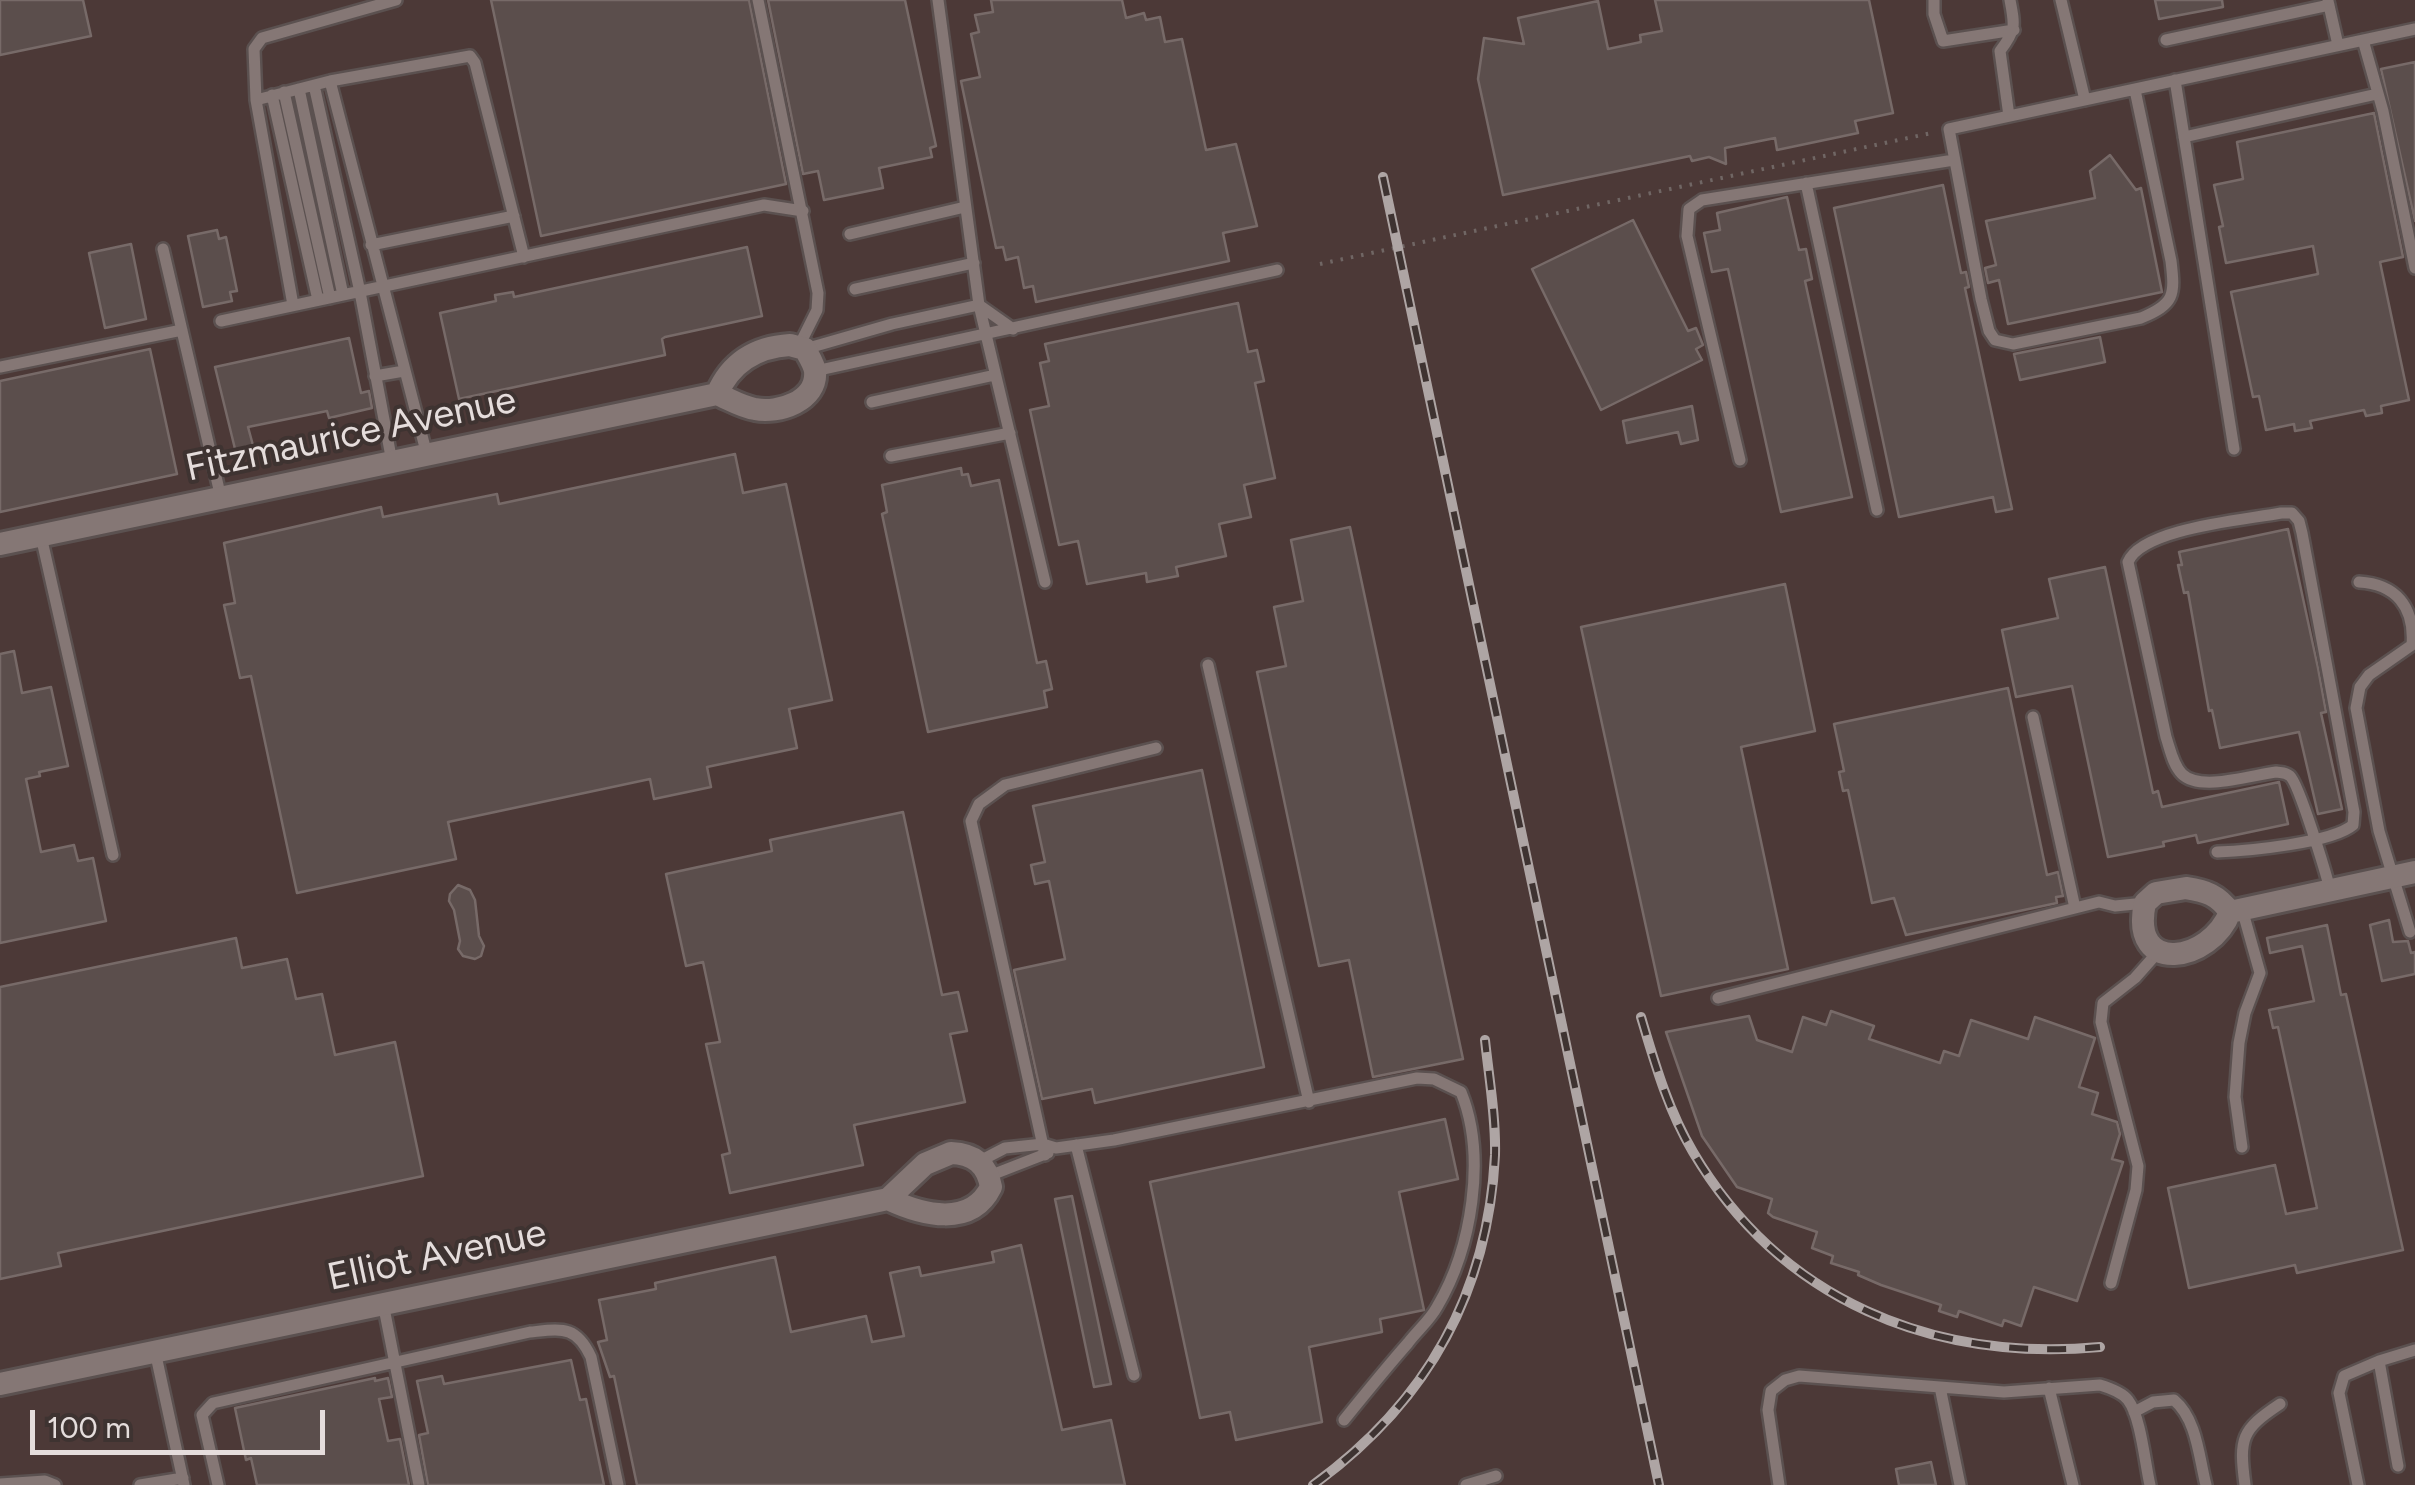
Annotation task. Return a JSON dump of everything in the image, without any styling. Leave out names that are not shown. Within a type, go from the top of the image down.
[{"type":"street","points":[[766,347],[802,347],[815,371],[804,398],[779,408],[751,409],[717,394],[731,369],[752,354],[766,347]]},
{"type":"street","name":"Fitzmaurice Avenue","points":[[0,544],[717,394]]},
{"type":"street","points":[[2236,910],[2215,895],[2186,888],[2156,894],[2145,903],[2142,928],[2146,942],[2158,952],[2173,955],[2199,947],[2224,929],[2236,910],[2404,874]]},
{"type":"street","points":[[962,1154],[985,1168],[991,1187],[985,1199],[965,1213],[929,1213],[888,1199],[910,1175],[939,1157],[962,1154]]},
{"type":"street","name":"Elliot Avenue","points":[[0,1384],[888,1199]]},
{"type":"lane","points":[[293,306],[256,100],[254,49],[262,38],[396,0]]},
{"type":"lane","points":[[758,0],[818,300],[802,347]]},
{"type":"lane","points":[[938,0],[979,305],[1045,582]]},
{"type":"lane","points":[[1934,0],[1934,14],[1943,40],[2014,30]]},
{"type":"lane","points":[[2007,116],[2000,51],[2012,39],[2014,30],[2010,0]]},
{"type":"lane","points":[[2062,0],[2085,100]]},
{"type":"lane","points":[[2166,40],[2329,3],[2338,46]]},
{"type":"lane","points":[[2134,90],[2174,289],[2170,300],[2159,311],[2141,318],[2014,344],[1994,340],[1980,299],[1949,129],[2415,29]]},
{"type":"lane","points":[[2363,40],[2415,268]]},
{"type":"lane","points":[[256,100],[466,54],[473,58],[524,256]]},
{"type":"lane","points":[[2176,80],[2234,449]]},
{"type":"lane","points":[[330,82],[426,455]]},
{"type":"lane","points":[[314,85],[360,292],[392,462]]},
{"type":"lane","points":[[299,89],[330,298]]},
{"type":"lane","points":[[278,94],[330,298]]},
{"type":"lane","points":[[2184,137],[2377,94]]},
{"type":"lane","points":[[1740,460],[1687,236],[1688,209],[1702,200],[1954,160]]},
{"type":"lane","points":[[1806,183],[1878,510]]},
{"type":"lane","points":[[221,321],[764,205],[803,211]]},
{"type":"lane","points":[[850,234],[965,207]]},
{"type":"lane","points":[[371,245],[514,216]]},
{"type":"lane","points":[[163,249],[221,498]]},
{"type":"lane","points":[[855,289],[974,263]]},
{"type":"lane","points":[[815,371],[1276,270]]},
{"type":"lane","points":[[802,347],[979,305],[1013,329]]},
{"type":"lane","points":[[0,367],[182,330]]},
{"type":"lane","points":[[375,376],[404,371]]},
{"type":"lane","points":[[872,402],[995,375]]},
{"type":"lane","points":[[890,456],[1010,433]]},
{"type":"lane","points":[[2217,852],[2247,852],[2314,838],[2351,829],[2354,812],[2299,521],[2292,514],[2158,536],[2139,546],[2128,562],[2166,737],[2176,765],[2183,775],[2204,783],[2286,773],[2293,778],[2314,838],[2330,890]]},
{"type":"lane","points":[[41,536],[113,855]]},
{"type":"lane","points":[[2359,582],[2388,587],[2401,594],[2414,638],[2406,651],[2369,675],[2360,687],[2356,708],[2379,831],[2404,874],[2410,932]]},
{"type":"lane","points":[[1208,665],[1309,1102]]},
{"type":"lane","points":[[2033,716],[2075,908]]},
{"type":"lane","points":[[1048,1149],[971,820],[979,804],[1005,785],[1156,748]]},
{"type":"lane","points":[[1718,998],[2099,902],[2115,906],[2145,903]]},
{"type":"lane","points":[[2236,910],[2260,973],[2239,1043],[2235,1097],[2242,1146]]},
{"type":"lane","points":[[2111,1283],[2136,1190],[2138,1166],[2101,1022],[2104,1002],[2135,978],[2158,952]]},
{"type":"lane","points":[[985,1168],[1048,1149],[1309,1102],[1417,1078],[1434,1080],[1460,1092],[1472,1131],[1469,1216],[1460,1255],[1437,1308],[1344,1420]]},
{"type":"lane","points":[[1076,1145],[1134,1375]]},
{"type":"lane","points":[[985,1168],[1005,1148],[1048,1149]]},
{"type":"lane","points":[[383,1303],[420,1485]]},
{"type":"lane","points":[[218,1485],[202,1415],[213,1402],[530,1332],[572,1332],[583,1340],[591,1358],[618,1485]]},
{"type":"lane","points":[[2358,1485],[2340,1383],[2344,1376],[2378,1361],[2415,1350]]},
{"type":"lane","points":[[140,1485],[184,1482],[155,1351]]},
{"type":"lane","points":[[2378,1361],[2398,1466]]},
{"type":"lane","points":[[1778,1485],[1768,1410],[1771,1391],[1785,1380],[1799,1376],[2004,1392],[2100,1385],[2113,1388],[2128,1399],[2134,1412],[2150,1485]]},
{"type":"lane","points":[[1940,1387],[1960,1485]]},
{"type":"lane","points":[[2050,1388],[2073,1485]]},
{"type":"lane","points":[[2134,1412],[2164,1401],[2174,1400],[2182,1407],[2192,1426],[2206,1485]]},
{"type":"lane","points":[[2245,1485],[2245,1438],[2252,1422],[2280,1404]]},
{"type":"lane","points":[[1466,1485],[1496,1476]]},
{"type":"lane","points":[[0,1484],[35,1481],[56,1485]]},
{"type":"path","points":[[1320,264],[1949,129]]},
{"type":"shaded area","points":[[0,0],[2415,0],[2415,1485],[0,1485]]},
{"type":"building","points":[[0,0],[83,0],[91,36],[0,55]]},
{"type":"building","points":[[491,0],[749,0],[786,184],[541,236]]},
{"type":"building","points":[[768,0],[905,0],[936,146],[930,148],[932,157],[879,168],[883,188],[824,200],[818,171],[803,174]]},
{"type":"building","points":[[991,0],[1122,0],[1126,18],[1144,13],[1146,20],[1160,17],[1165,42],[1182,39],[1206,150],[1236,144],[1257,226],[1223,233],[1229,261],[1036,302],[1033,286],[1024,288],[1018,257],[1006,260],[1003,247],[996,248],[961,81],[980,77],[971,34],[979,32],[975,15],[993,12]]},
{"type":"building","points":[[1655,0],[1869,0],[1893,113],[1855,121],[1858,133],[1777,150],[1775,138],[1725,148],[1726,164],[1709,157],[1692,161],[1690,156],[1503,195],[1478,79],[1484,38],[1524,44],[1518,18],[1598,1],[1608,49],[1641,42],[1640,35],[1662,31]]},
{"type":"building","points":[[2155,0],[2222,0],[2223,7],[2159,19]]},
{"type":"building","points":[[2415,62],[2415,221],[2381,69]]},
{"type":"building","points":[[2374,113],[2403,257],[2380,262],[2409,400],[2381,406],[2382,413],[2366,416],[2364,410],[2310,421],[2312,428],[2295,431],[2294,424],[2266,430],[2259,396],[2253,397],[2231,292],[2318,274],[2313,246],[2226,263],[2214,185],[2243,179],[2237,142]]},
{"type":"building","points":[[2110,155],[2136,190],[2141,188],[2162,292],[2008,324],[1999,280],[1988,283],[1985,268],[1996,265],[1986,221],[2095,198],[2090,171]]},
{"type":"building","points":[[1943,185],[1961,273],[1966,272],[1969,287],[1965,288],[2012,509],[1996,512],[1993,497],[1899,517],[1834,208]]},
{"type":"building","points":[[1787,197],[1799,250],[1806,249],[1812,279],[1805,281],[1852,497],[1781,512],[1728,269],[1712,272],[1704,233],[1720,230],[1717,213]]},
{"type":"building","points":[[1633,220],[1688,331],[1696,328],[1703,345],[1696,349],[1702,360],[1601,410],[1532,269]]},
{"type":"building","points":[[217,230],[219,239],[226,237],[237,291],[230,292],[232,301],[203,307],[188,236]]},
{"type":"building","points":[[131,244],[146,319],[105,328],[89,253]]},
{"type":"building","points":[[747,247],[762,316],[665,337],[665,355],[459,399],[440,313],[496,301],[495,295],[513,292],[514,297]]},
{"type":"building","points":[[1238,303],[1248,352],[1257,350],[1264,381],[1255,383],[1275,478],[1244,485],[1251,517],[1219,524],[1226,556],[1176,567],[1178,576],[1147,582],[1146,573],[1087,584],[1078,541],[1059,545],[1030,410],[1049,406],[1040,363],[1049,361],[1045,344]]},
{"type":"building","points":[[2100,337],[2105,362],[2020,380],[2014,354]]},
{"type":"building","points":[[349,338],[361,393],[369,391],[372,408],[329,418],[327,411],[248,427],[254,449],[236,453],[215,367]]},
{"type":"building","points":[[150,349],[177,474],[0,512],[0,381]]},
{"type":"building","points":[[1692,406],[1698,440],[1681,444],[1678,432],[1627,443],[1623,421]]},
{"type":"building","points":[[735,454],[743,493],[786,484],[832,700],[789,709],[797,748],[707,767],[711,787],[654,799],[650,779],[448,822],[456,859],[297,893],[251,676],[240,678],[224,605],[235,603],[224,543],[381,507],[383,517],[497,494],[499,504]]},
{"type":"building","points":[[961,468],[962,475],[968,474],[971,486],[999,480],[1037,663],[1046,661],[1052,689],[1044,691],[1047,707],[928,732],[882,514],[887,512],[882,485]]},
{"type":"building","points":[[1350,527],[1463,1059],[1373,1077],[1349,960],[1319,966],[1257,672],[1286,666],[1274,607],[1303,601],[1291,540]]},
{"type":"building","points":[[2288,529],[2318,668],[2326,712],[2321,713],[2342,809],[2318,814],[2299,732],[2220,748],[2212,710],[2209,711],[2188,592],[2184,593],[2178,565],[2182,565],[2179,552]]},
{"type":"building","points":[[2105,567],[2153,793],[2158,791],[2162,807],[2279,782],[2288,824],[2198,843],[2196,835],[2108,857],[2072,686],[2016,697],[2002,630],[2058,618],[2049,579]]},
{"type":"building","points":[[1785,584],[1815,731],[1741,747],[1788,969],[1661,996],[1581,627]]},
{"type":"building","points":[[14,651],[22,693],[51,687],[68,766],[26,779],[41,852],[74,845],[78,861],[93,858],[106,921],[0,943],[0,654]]},
{"type":"building","points":[[2008,688],[2047,875],[2058,872],[2063,896],[2056,897],[2057,903],[1906,935],[1894,898],[1872,903],[1848,790],[1843,791],[1839,772],[1844,771],[1834,724]]},
{"type":"building","points":[[1202,770],[1264,1067],[1095,1103],[1092,1089],[1042,1099],[1014,970],[1065,959],[1049,881],[1035,884],[1031,865],[1045,862],[1033,806]]},
{"type":"building","points":[[903,812],[942,995],[958,992],[967,1031],[950,1034],[965,1102],[854,1125],[863,1165],[730,1193],[722,1155],[730,1153],[706,1044],[720,1042],[703,962],[686,966],[666,874],[772,851],[770,840]]},
{"type":"building","points":[[458,885],[470,890],[475,900],[484,946],[481,956],[475,959],[463,956],[458,949],[460,941],[449,901]]},
{"type":"building","points":[[2389,920],[2393,942],[2408,941],[2411,953],[2415,952],[2415,974],[2382,981],[2370,925]]},
{"type":"building","points":[[2327,925],[2403,1250],[2297,1273],[2295,1265],[2189,1288],[2168,1188],[2275,1165],[2286,1214],[2317,1208],[2278,1027],[2273,1028],[2269,1010],[2314,1001],[2302,946],[2270,953],[2267,938]]},
{"type":"building","points":[[236,938],[242,968],[287,959],[296,999],[322,994],[335,1055],[395,1042],[423,1176],[58,1253],[61,1266],[0,1279],[0,987]]},
{"type":"building","points":[[1831,1011],[1874,1026],[1869,1039],[1940,1063],[1944,1051],[1959,1056],[1971,1020],[2028,1039],[2035,1017],[2095,1038],[2079,1087],[2098,1093],[2092,1114],[2117,1122],[2120,1134],[2112,1159],[2123,1162],[2077,1301],[2034,1287],[2021,1326],[2004,1320],[2002,1326],[1959,1311],[1957,1317],[1939,1311],[1941,1305],[1831,1263],[1833,1256],[1812,1248],[1817,1232],[1773,1217],[1768,1213],[1772,1199],[1737,1187],[1702,1136],[1666,1032],[1749,1016],[1757,1040],[1792,1052],[1803,1017],[1826,1025]]},
{"type":"building","points":[[1445,1119],[1458,1179],[1399,1192],[1424,1310],[1380,1319],[1382,1332],[1309,1347],[1322,1422],[1236,1440],[1230,1412],[1200,1418],[1150,1182]]},
{"type":"building","points":[[1072,1196],[1111,1384],[1094,1387],[1055,1199]]},
{"type":"building","points":[[1021,1245],[1062,1430],[1111,1420],[1125,1485],[637,1485],[614,1376],[610,1377],[598,1342],[607,1340],[599,1300],[656,1289],[655,1283],[775,1257],[791,1332],[866,1316],[872,1342],[904,1336],[890,1273],[919,1267],[921,1276],[994,1262],[992,1252]]},
{"type":"building","points":[[571,1360],[580,1400],[586,1399],[604,1485],[428,1485],[419,1435],[428,1433],[417,1381],[442,1376],[444,1384]]},
{"type":"building","points":[[388,1378],[392,1397],[379,1399],[388,1441],[400,1439],[409,1485],[257,1485],[251,1458],[246,1460],[235,1408]]},
{"type":"building","points":[[1931,1462],[1936,1485],[1899,1485],[1896,1469]]},
{"type":"railway","points":[[1383,177],[1659,1485]]},
{"type":"railway","points":[[1641,1017],[1669,1103],[1693,1152],[1729,1204],[1770,1247],[1816,1283],[1867,1311],[1921,1331],[1978,1344],[2038,1349],[2100,1347]]},
{"type":"railway","points":[[1313,1485],[1388,1419],[1418,1382],[1464,1299],[1490,1206],[1495,1155],[1485,1040]]}]
